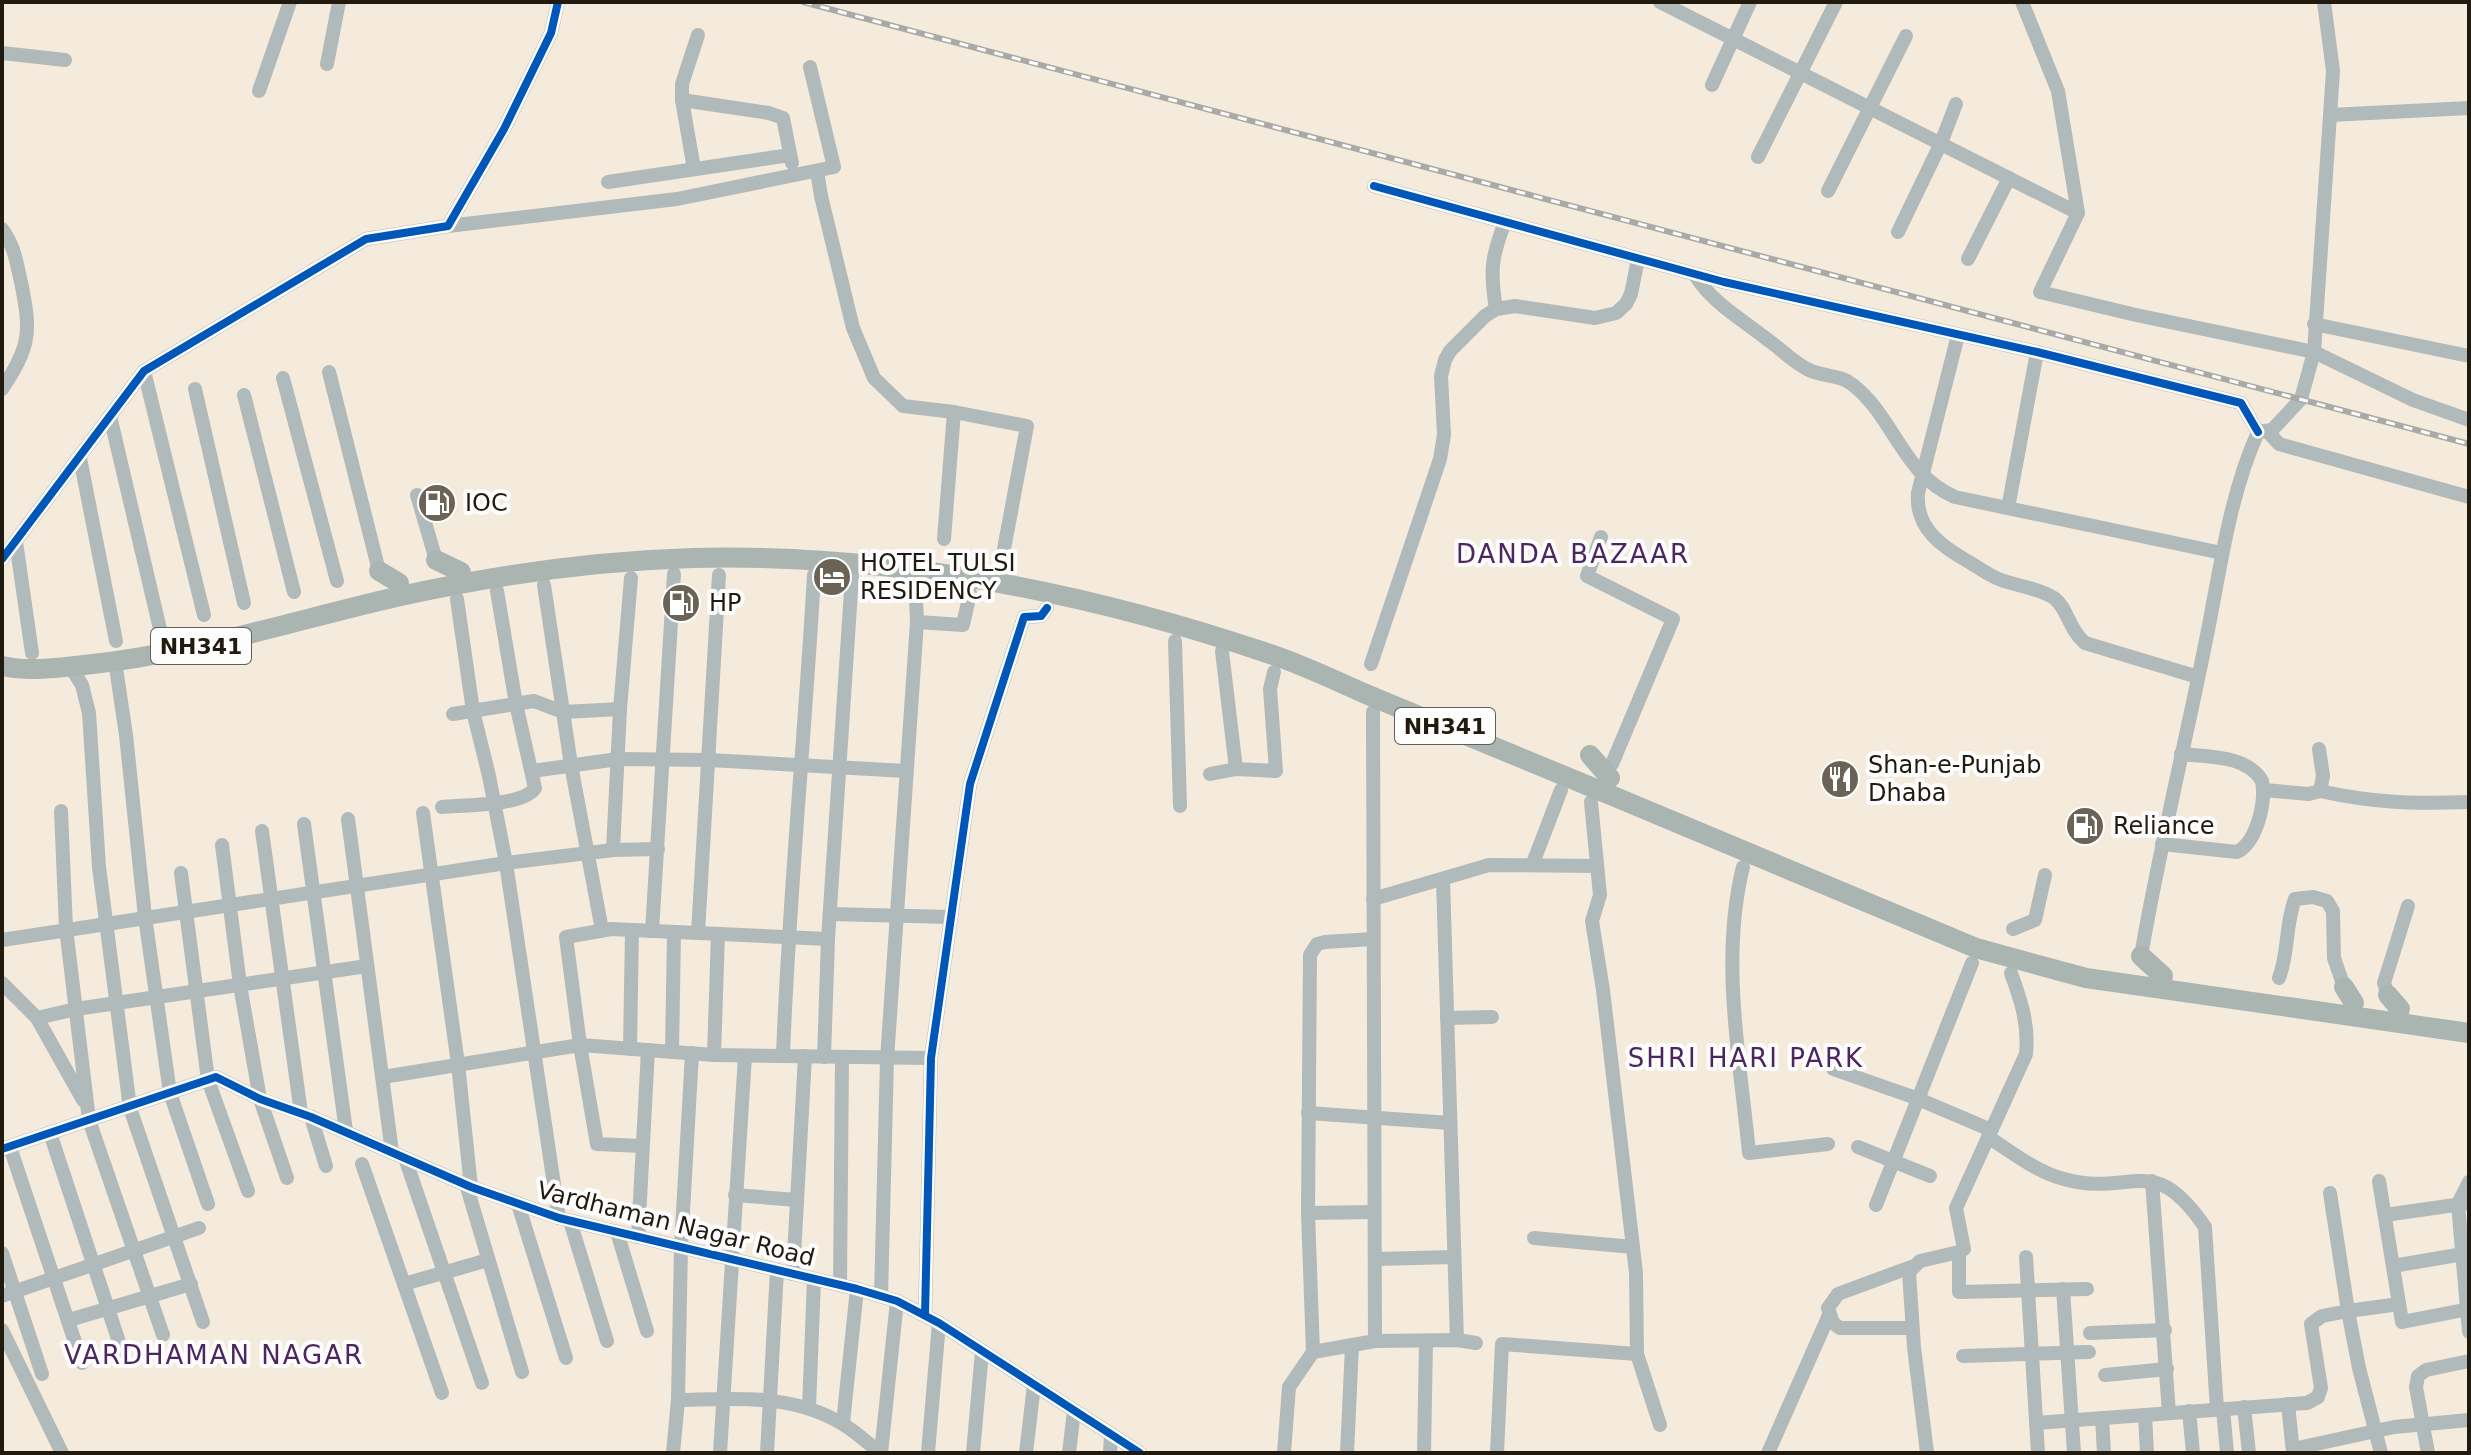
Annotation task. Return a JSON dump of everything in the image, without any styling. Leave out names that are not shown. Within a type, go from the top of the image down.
[{"type":"highway","name":"NH341","points":[[14,667],[70,666],[116,651],[166,654],[256,634],[398,590],[619,562],[695,558],[818,567],[938,571],[1012,601]]},
{"type":"highway","points":[[436,560],[461,572]]},
{"type":"highway","name":"NH341","points":[[818,567],[852,576]]},
{"type":"highway","points":[[379,571],[398,590]]},
{"type":"highway","name":"NH341","points":[[976,586],[1099,604],[1266,652],[1745,862],[1979,959],[2086,978],[2469,1033]]},
{"type":"highway","points":[[1266,652],[1274,672]]},
{"type":"highway","points":[[1590,755],[1611,771]]},
{"type":"highway","points":[[1571,786],[1591,802]]},
{"type":"highway","points":[[2141,956],[2163,976]]},
{"type":"street","points":[[259,91],[290,2]]},
{"type":"street","points":[[327,64],[339,2]]},
{"type":"street","points":[[448,226],[504,129],[551,33],[557,6],[543,2]]},
{"type":"street","points":[[1712,85],[1750,2]]},
{"type":"street","points":[[1758,157],[1836,2]]},
{"type":"street","points":[[2022,2],[2058,91],[2078,213],[2040,292],[2314,352],[2413,400],[2469,420]]},
{"type":"street","points":[[2141,956],[2222,553],[2243,470],[2263,432],[2301,399],[2314,352],[2333,71],[2324,2]]},
{"type":"street","points":[[1665,3],[2078,213]]},
{"type":"street","points":[[694,169],[682,84],[698,35]]},
{"type":"street","points":[[1828,191],[1906,36]]},
{"type":"street","points":[[2,53],[65,60]]},
{"type":"street","points":[[2,559],[144,371],[366,239],[448,226],[677,199],[834,167],[810,67]]},
{"type":"street","points":[[682,100],[769,113],[783,118],[795,175]]},
{"type":"street","points":[[1898,232],[1941,143],[1956,104]]},
{"type":"street","points":[[2330,115],[2469,108]]},
{"type":"street","points":[[608,182],[790,155]]},
{"type":"street","points":[[817,171],[853,328],[874,378],[903,406],[1027,426],[1004,549]]},
{"type":"street","points":[[1968,259],[2009,178]]},
{"type":"street","points":[[1374,186],[1695,275],[2037,352],[2241,403],[2263,432],[2279,444],[2469,497]]},
{"type":"street","points":[[1496,309],[1491,270],[1505,222]]},
{"type":"street","points":[[2,229],[13,244],[30,323],[21,359],[2,389]]},
{"type":"street","points":[[1371,664],[1440,459],[1444,421],[1441,376],[1450,351],[1496,309],[1515,306],[1595,318],[1616,313],[1631,294],[1638,259]]},
{"type":"street","points":[[1695,275],[1713,297],[1807,369],[1841,377],[1852,383],[1867,398],[1923,478],[1941,491],[1955,497],[2222,553]]},
{"type":"street","points":[[2314,324],[2469,356]]},
{"type":"street","points":[[1958,335],[1918,493],[1916,507],[1927,530],[1937,541],[1997,579],[2057,600],[2073,633],[2085,643],[2198,677]]},
{"type":"street","points":[[2008,508],[2037,352]]},
{"type":"street","points":[[144,371],[204,615]]},
{"type":"street","points":[[329,372],[379,571]]},
{"type":"street","points":[[283,378],[337,581]]},
{"type":"street","points":[[195,389],[244,603]]},
{"type":"street","points":[[244,395],[294,592]]},
{"type":"street","points":[[944,539],[954,412]]},
{"type":"street","points":[[110,416],[160,629]]},
{"type":"street","points":[[80,458],[116,651],[145,917],[170,1093],[208,1204]]},
{"type":"street","points":[[417,495],[436,560]]},
{"type":"street","points":[[1601,537],[1587,576],[1673,619],[1611,771]]},
{"type":"street","points":[[14,667],[16,542]]},
{"type":"street","points":[[783,1055],[787,937],[818,567]]},
{"type":"street","points":[[652,931],[674,574]]},
{"type":"street","points":[[698,933],[719,575]]},
{"type":"street","points":[[824,1057],[828,939],[852,576]]},
{"type":"street","points":[[613,850],[631,578]]},
{"type":"street","points":[[881,1296],[887,1059],[917,622],[916,599],[901,581]]},
{"type":"street","points":[[544,585],[571,765],[602,930]]},
{"type":"street","points":[[917,622],[963,625],[976,586]]},
{"type":"street","points":[[442,807],[494,803],[525,797],[534,792],[497,591]]},
{"type":"street","points":[[457,599],[473,711],[506,863],[534,1052],[564,1220],[607,1341]]},
{"type":"street","points":[[925,1315],[931,1058],[970,784],[1024,617],[1041,616],[1047,608]]},
{"type":"street","points":[[1175,641],[1180,806]]},
{"type":"street","points":[[1222,651],[1236,769]]},
{"type":"street","points":[[70,666],[82,685],[89,713],[105,924],[130,1108],[203,1322]]},
{"type":"street","points":[[1210,774],[1236,769],[1276,771],[1270,689],[1274,672]]},
{"type":"street","points":[[453,714],[534,701],[563,712],[620,709]]},
{"type":"street","points":[[1373,712],[1375,1341]]},
{"type":"street","points":[[2319,749],[2323,776],[2320,791]]},
{"type":"street","points":[[2162,844],[2228,852],[2242,849],[2253,833],[2264,790],[2257,773],[2248,766],[2231,760],[2181,754]]},
{"type":"street","points":[[532,771],[618,759],[661,759],[906,771]]},
{"type":"street","points":[[1533,863],[1571,786]]},
{"type":"street","points":[[2264,790],[2309,794],[2320,791],[2366,801],[2409,805],[2469,802]]},
{"type":"street","points":[[1591,802],[1600,895],[1592,921],[1636,1273],[1637,1354],[1660,1425]]},
{"type":"street","points":[[61,811],[66,928],[88,1114]]},
{"type":"street","points":[[423,813],[458,1064],[468,1186],[522,1372]]},
{"type":"street","points":[[348,819],[383,1077],[398,1155],[444,1272],[482,1383]]},
{"type":"street","points":[[304,824],[346,1131]]},
{"type":"street","points":[[262,831],[282,979],[306,1115],[326,1166]]},
{"type":"street","points":[[222,845],[240,985],[260,1099],[287,1178]]},
{"type":"street","points":[[2,940],[506,863],[588,852],[658,849]]},
{"type":"street","points":[[1745,862],[1737,891],[1732,984],[1749,1153],[1828,1144]]},
{"type":"street","points":[[1373,899],[1489,865],[1533,863],[1597,866]]},
{"type":"street","points":[[181,873],[208,1080],[248,1191]]},
{"type":"street","points":[[2013,929],[2035,920],[2045,875]]},
{"type":"street","points":[[1443,879],[1457,1340]]},
{"type":"street","points":[[2279,978],[2286,960],[2289,914],[2295,899],[2313,897],[2327,901],[2333,911],[2334,958],[2349,995]]},
{"type":"street","points":[[2394,1002],[2384,983],[2408,906]]},
{"type":"street","points":[[830,914],[951,917]]},
{"type":"street","points":[[642,1146],[597,1144],[566,937],[602,930],[632,930],[828,939]]},
{"type":"street","points":[[630,1049],[632,930]]},
{"type":"street","points":[[672,1052],[674,932]]},
{"type":"street","points":[[714,1055],[718,934]]},
{"type":"street","points":[[1284,1453],[1289,1387],[1313,1352],[1308,1213],[1309,971],[1312,950],[1325,942],[1373,939]]},
{"type":"street","points":[[1876,1205],[1979,959]]},
{"type":"street","points":[[37,1018],[76,1009],[367,966]]},
{"type":"street","points":[[1768,1453],[1829,1315],[1828,1308],[1838,1294],[1920,1261],[1964,1249],[1956,1208],[2026,1054],[2028,1034],[2025,1013],[2011,973]]},
{"type":"street","points":[[2,983],[37,1018],[88,1114],[163,1335]]},
{"type":"street","points":[[1447,1018],[1492,1017]]},
{"type":"street","points":[[383,1077],[580,1045],[714,1055],[931,1058]]},
{"type":"street","points":[[638,1237],[648,1050]]},
{"type":"street","points":[[673,1453],[678,1400],[681,1247],[692,1053]]},
{"type":"street","points":[[720,1453],[745,1056]]},
{"type":"street","points":[[793,1274],[805,1056]]},
{"type":"street","points":[[840,1285],[842,1058]]},
{"type":"street","points":[[1833,1069],[1920,1099],[1990,1133],[2039,1169],[2062,1179],[2082,1182],[2152,1181],[2168,1186],[2182,1196],[2205,1227],[2220,1409],[2227,1453]]},
{"type":"street","name":"Vardhaman Nagar Road","points":[[208,1080],[216,1077],[260,1099],[346,1131],[468,1186],[564,1220],[897,1301],[939,1323],[1140,1453]]},
{"type":"street","points":[[82,1363],[55,1276],[6,1148],[50,1133],[88,1114],[130,1108],[208,1080]]},
{"type":"street","points":[[1308,1113],[1450,1123]]},
{"type":"street","points":[[50,1133],[122,1351]]},
{"type":"street","points":[[1858,1147],[1930,1176]]},
{"type":"street","points":[[362,1164],[442,1393]]},
{"type":"street","points":[[2152,1181],[2169,1413]]},
{"type":"street","points":[[2379,1181],[2402,1322],[2468,1309]]},
{"type":"street","points":[[2469,1182],[2464,1204],[2469,1332]]},
{"type":"street","points":[[2330,1193],[2359,1368],[2381,1453]]},
{"type":"street","points":[[735,1195],[797,1200]]},
{"type":"street","points":[[518,1204],[566,1358]]},
{"type":"street","points":[[2385,1215],[2464,1204]]},
{"type":"street","points":[[1308,1213],[1374,1212]]},
{"type":"street","points":[[8,1293],[199,1228]]},
{"type":"street","points":[[617,1232],[647,1331]]},
{"type":"street","points":[[1534,1238],[1633,1247]]},
{"type":"street","points":[[1959,1252],[1959,1292],[2087,1289]]},
{"type":"street","points":[[2,1253],[8,1293],[42,1374]]},
{"type":"street","points":[[2393,1266],[2466,1254]]},
{"type":"street","points":[[1375,1259],[1454,1257]]},
{"type":"street","points":[[2026,1257],[2038,1453]]},
{"type":"street","points":[[404,1284],[488,1260]]},
{"type":"street","points":[[1911,1267],[1908,1278],[1912,1328],[1927,1453]]},
{"type":"street","points":[[767,1453],[777,1270]]},
{"type":"street","points":[[809,1408],[814,1279]]},
{"type":"street","points":[[69,1320],[191,1284]]},
{"type":"street","points":[[843,1423],[857,1289]]},
{"type":"street","points":[[2063,1289],[2074,1453]]},
{"type":"street","points":[[881,1453],[897,1301]]},
{"type":"street","points":[[2036,1423],[2307,1403],[2320,1393],[2311,1324],[2322,1316],[2399,1304]]},
{"type":"street","points":[[1829,1315],[1840,1328],[1912,1328]]},
{"type":"street","points":[[932,1452],[939,1323]]},
{"type":"street","points":[[2,1330],[62,1453]]},
{"type":"street","points":[[2090,1333],[2165,1330]]},
{"type":"street","points":[[1313,1352],[1375,1341],[1457,1340],[1476,1343]]},
{"type":"street","points":[[1424,1453],[1426,1341]]},
{"type":"street","points":[[1497,1453],[1502,1344],[1637,1354]]},
{"type":"street","points":[[1347,1453],[1352,1346]]},
{"type":"street","points":[[973,1453],[982,1351]]},
{"type":"street","points":[[1963,1356],[2089,1352]]},
{"type":"street","points":[[2428,1453],[2416,1387],[2418,1376],[2426,1370],[2469,1361]]},
{"type":"street","points":[[2105,1375],[2167,1369]]},
{"type":"street","points":[[1026,1453],[1034,1385]]},
{"type":"street","points":[[678,1400],[769,1399],[809,1408],[843,1423],[881,1453]]},
{"type":"street","points":[[2288,1404],[2293,1451],[2340,1446],[2377,1432],[2423,1424],[2469,1423]]},
{"type":"street","points":[[2244,1407],[2249,1453]]},
{"type":"street","points":[[1069,1453],[1074,1411]]},
{"type":"street","points":[[2189,1411],[2193,1453]]},
{"type":"street","points":[[2145,1415],[2147,1453]]},
{"type":"street","points":[[2102,1418],[2104,1453]]},
{"type":"street","points":[[1110,1453],[1111,1435]]},
{"type":"railway","points":[[803,2],[2469,444]]},
{"type":"cycle path","points":[[2,559],[144,371],[366,239],[448,226],[504,129],[551,33],[558,2]]},
{"type":"cycle path","points":[[1374,186],[1724,282],[2037,352],[2241,403],[2258,432]]},
{"type":"cycle path","points":[[925,1315],[931,1058],[970,784],[1024,617],[1041,616],[1047,608]]},
{"type":"cycle path","points":[[2,1149],[216,1077],[260,1099],[311,1117],[471,1187],[559,1218],[897,1301],[939,1323],[1140,1453]]},
{"type":"place","name":"IOC","points":[[437,503]]},
{"type":"place","name":"HOTEL TULSI RESIDENCY","points":[[832,577]]},
{"type":"place","name":"HP","points":[[681,603]]},
{"type":"place","name":"Shan-e-Punjab Dhaba","points":[[1840,779]]},
{"type":"place","name":"Reliance","points":[[2085,826]]},
{"type":"district","name":"DANDA BAZAAR","points":[[1573,554]]},
{"type":"district","name":"SHRI HARI PARK","points":[[1746,1058]]},
{"type":"district","name":"VARDHAMAN NAGAR","points":[[214,1355]]}]
